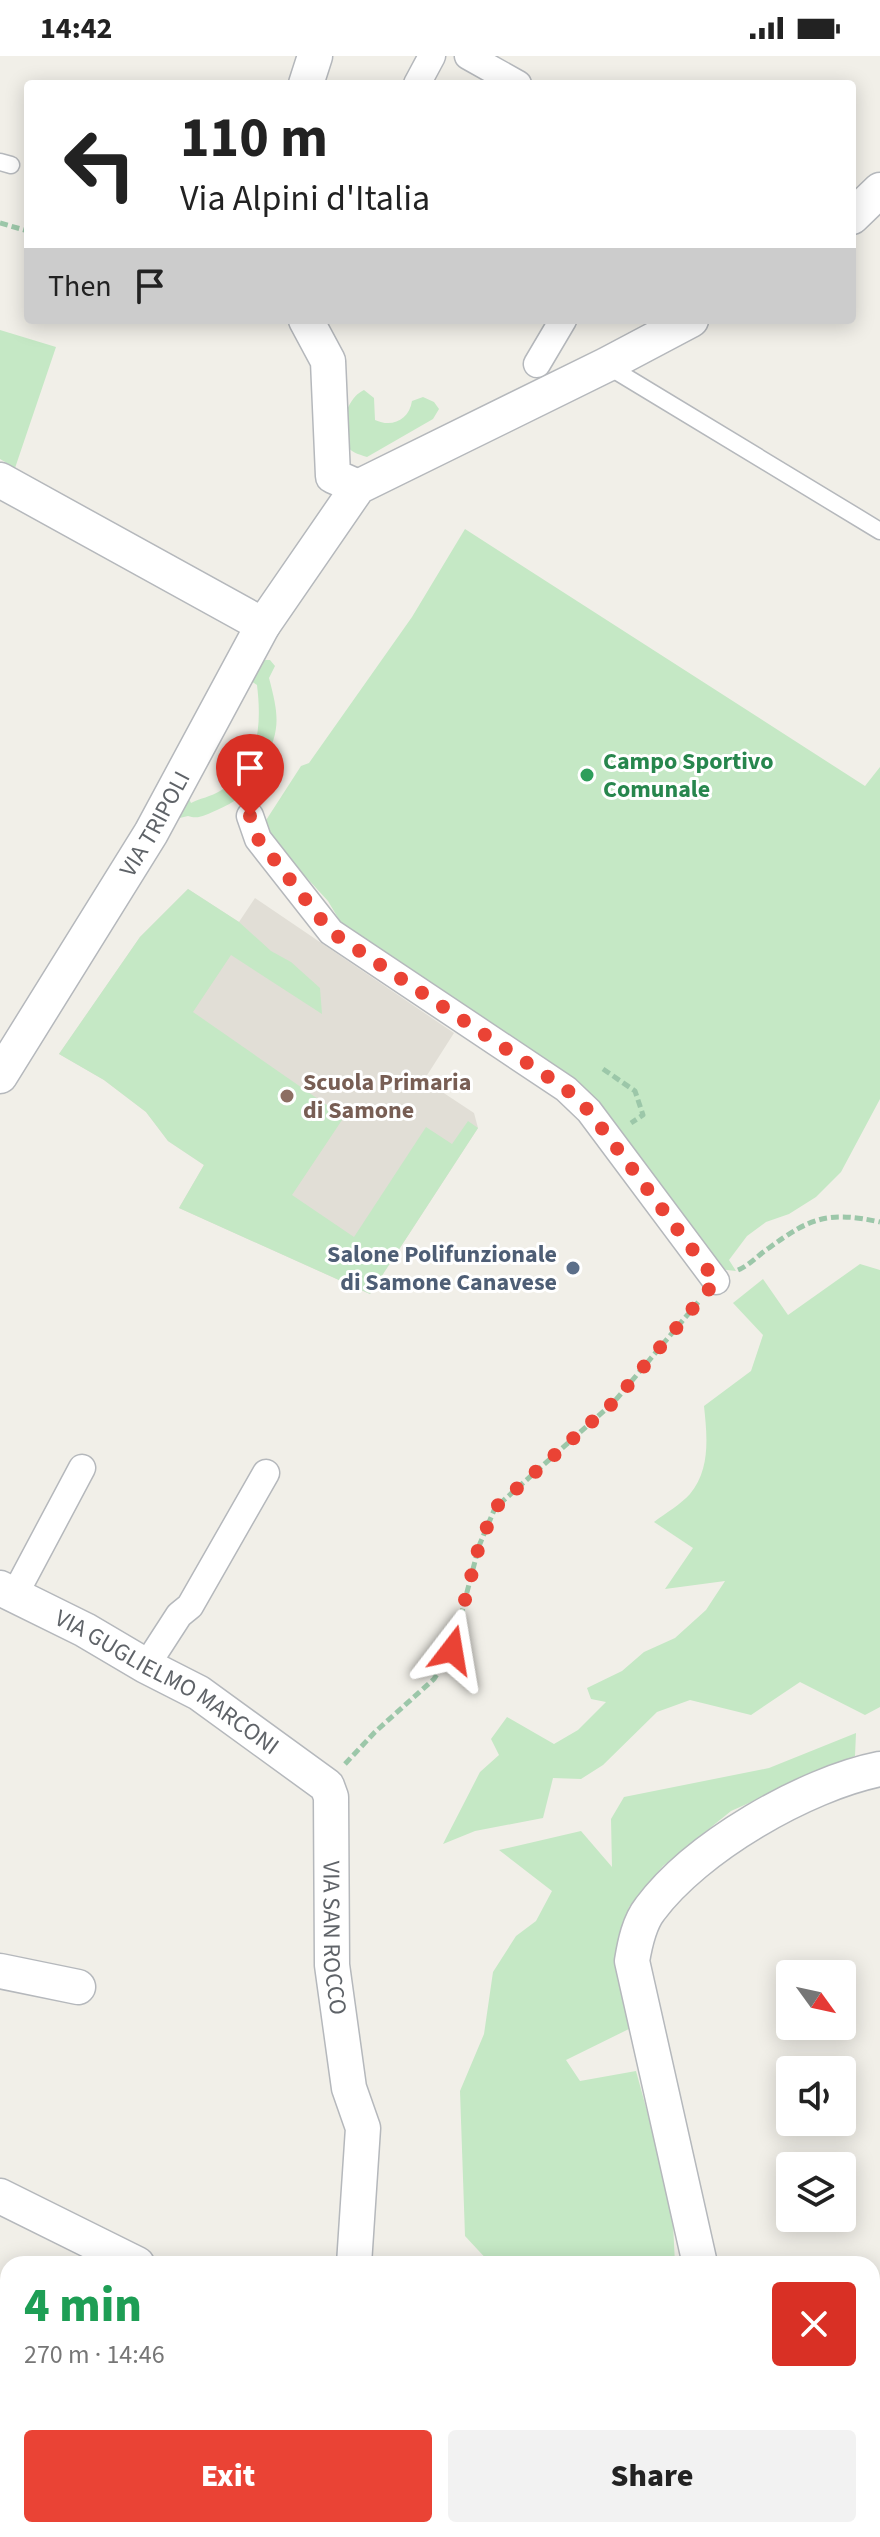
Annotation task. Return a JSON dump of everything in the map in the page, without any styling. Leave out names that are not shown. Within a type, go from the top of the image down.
[{"type":"street","points":[[307,80],[315,56]]},
{"type":"street","points":[[419,80],[432,56]]},
{"type":"street","points":[[468,56],[511,80]]},
{"type":"street","points":[[856,213],[880,190]]},
{"type":"street","points":[[308,324],[328,361],[333,476],[358,487]]},
{"type":"street","points":[[537,364],[561,324]]},
{"type":"street","name":"VIA TRIPOLI","points":[[0,1076],[151,833],[263,625],[358,487],[683,324]]},
{"type":"street","points":[[0,480],[263,625]]},
{"type":"street","points":[[250,816],[258,839],[331,932],[566,1089],[589,1111],[716,1281]]},
{"type":"street","points":[[8,1591],[82,1468]]},
{"type":"street","points":[[146,1666],[179,1615],[190,1606],[266,1473]]},
{"type":"street","name":"VIA GUGLIELMO MARCONI","points":[[8,1591],[199,1693],[327,1786]]},
{"type":"street","points":[[698,2256],[632,1961],[637,1936],[648,1910],[698,1859],[753,1820],[842,1779],[880,1769]]},
{"type":"street","name":"VIA SAN ROCCO","points":[[327,1786],[331,1797],[332,1965],[349,2088],[363,2128],[355,2256]]},
{"type":"street","points":[[0,1971],[78,1987]]},
{"type":"street","points":[[0,2196],[121,2256]]},
{"type":"lane","points":[[606,365],[880,531]]},
{"type":"path","points":[[0,223],[24,230]]},
{"type":"path","points":[[603,1069],[635,1091],[643,1115]]},
{"type":"path","points":[[327,1786],[375,1732],[434,1679],[452,1650],[479,1546],[495,1508],[614,1402],[716,1281],[744,1268],[799,1228],[824,1216],[851,1216],[880,1222]]},
{"type":"shaded area","name":"Scuola Primaria di Samone","points":[[188,889],[239,922],[255,898],[454,1033],[424,1080],[474,1113],[478,1128],[370,1294],[179,1208],[204,1165],[168,1141],[146,1112],[104,1080],[59,1054],[140,937]]},
{"type":"green space","points":[[0,330],[56,347],[15,468],[0,459]]},
{"type":"green space","points":[[364,390],[374,398],[375,420],[381,422],[399,421],[412,401],[423,397],[434,402],[439,409],[433,419],[367,457],[347,446],[343,436],[349,405]]},
{"type":"green space","points":[[465,529],[865,786],[880,767],[880,1099],[841,1172],[816,1197],[789,1214],[766,1222],[747,1236],[729,1260],[736,1271],[718,1269],[618,1131],[344,928],[328,901],[261,828],[301,766],[309,763],[412,617]]},
{"type":"green space","points":[[263,660],[270,660],[275,666],[269,678],[276,724],[272,744],[258,777],[244,794],[225,806],[199,817],[167,821],[185,790],[191,803],[220,791],[243,770],[255,744],[259,715],[257,685],[246,678]]},
{"type":"green space","name":"Scuola Primaria di Samone","points":[[188,889],[239,922],[320,988],[322,1014],[231,955],[193,1012],[344,1117],[292,1195],[354,1237],[426,1127],[452,1144],[468,1121],[478,1128],[370,1294],[179,1208],[204,1165],[168,1141],[146,1112],[104,1080],[59,1054],[140,937]]},
{"type":"green space","points":[[860,1264],[880,1270],[880,1707],[865,1715],[800,1682],[751,1715],[690,1700],[657,1712],[603,1765],[581,1779],[553,1778],[543,1818],[475,1831],[443,1844],[480,1772],[499,1755],[491,1739],[507,1717],[554,1744],[578,1730],[606,1702],[591,1699],[587,1688],[622,1671],[644,1652],[675,1638],[706,1610],[725,1581],[665,1589],[693,1548],[654,1522],[686,1498],[697,1484],[706,1452],[704,1406],[751,1371],[763,1335],[733,1303],[763,1279],[788,1315]]},
{"type":"green space","points":[[856,1733],[855,1756],[731,1811],[663,1866],[629,1907],[618,1963],[635,2026],[566,2060],[580,2081],[636,2071],[672,2202],[675,2256],[484,2256],[465,2236],[460,2091],[484,2034],[493,1972],[516,1936],[536,1921],[552,1891],[499,1850],[581,1831],[612,1867],[611,1819],[624,1797],[769,1768]]},
{"type":"place","name":"Campo Sportivo Comunale","points":[[587,775]]},
{"type":"place","name":"Scuola Primaria di Samone","points":[[287,1096]]},
{"type":"place","name":"Salone Polifunzionale di Samone Canavese","points":[[573,1268]]},
{"type":"route","points":[[250,816],[258,839],[331,932],[566,1089],[589,1111],[716,1281],[614,1402],[495,1508],[479,1546],[452,1650]]}]
